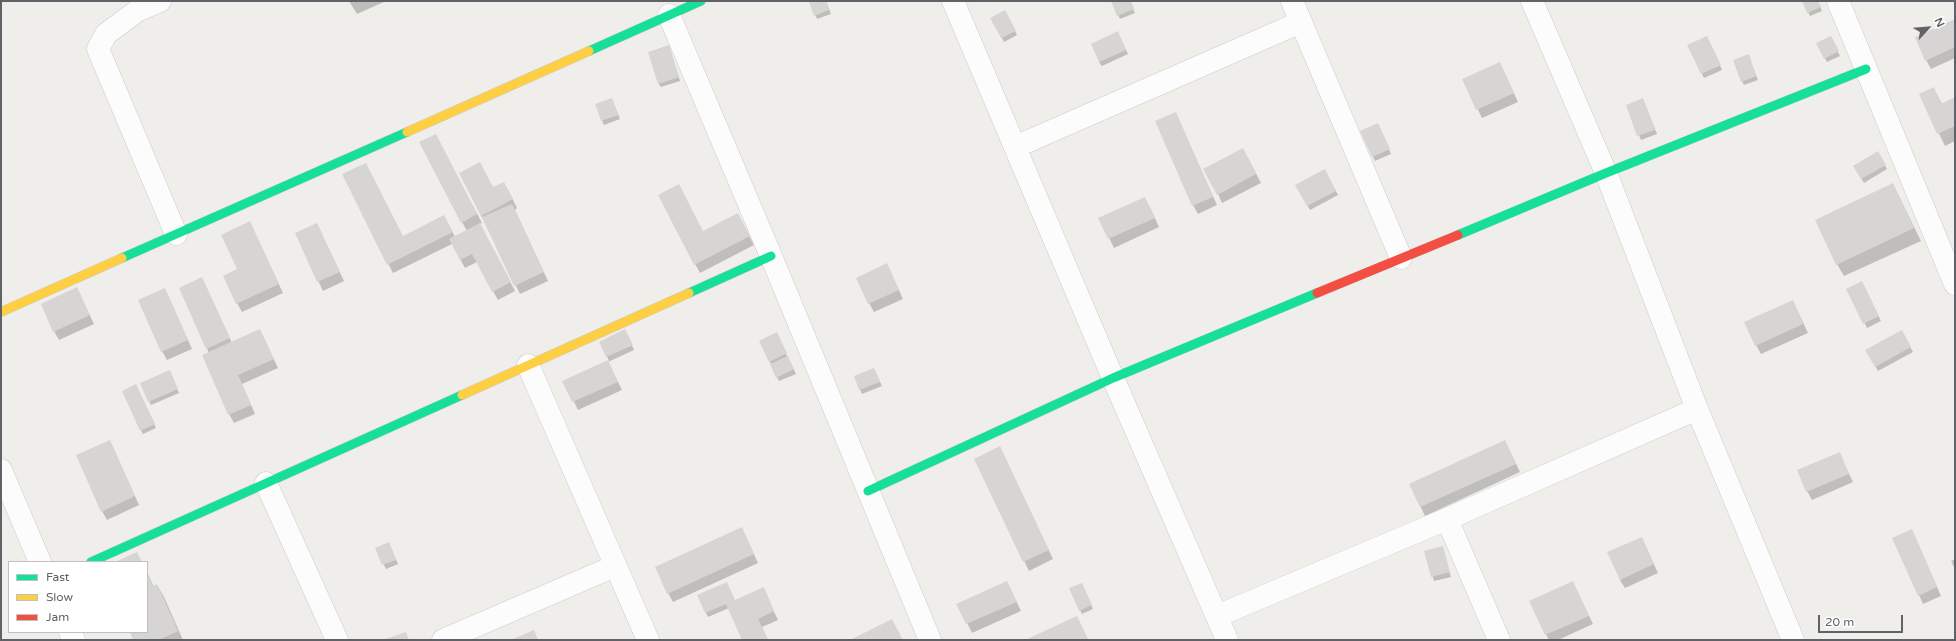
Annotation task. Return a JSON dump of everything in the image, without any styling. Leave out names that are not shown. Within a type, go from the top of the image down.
[{"type":"street","points":[[160,1],[137,11],[106,34],[98,49],[176,234]]},
{"type":"street","points":[[1,312],[701,1]]},
{"type":"street","points":[[953,1],[1113,378],[1227,640]]},
{"type":"street","points":[[1292,1],[1401,258]]},
{"type":"street","points":[[1532,1],[1606,173],[1697,409],[1793,640]]},
{"type":"street","points":[[1838,1],[1955,284]]},
{"type":"street","points":[[668,15],[771,256],[930,640]]},
{"type":"street","points":[[1015,146],[1302,22]]},
{"type":"street","points":[[868,491],[1113,378],[1606,173],[1866,69]]},
{"type":"street","points":[[93,561],[771,256]]},
{"type":"street","points":[[528,365],[648,640]]},
{"type":"street","points":[[1217,616],[1447,519],[1697,409]]},
{"type":"street","points":[[1,470],[40,561]]},
{"type":"street","points":[[266,483],[337,640]]},
{"type":"street","points":[[1447,519],[1499,640]]},
{"type":"street","points":[[443,640],[615,566]]},
{"type":"building","points":[[809,1],[826,1],[829,10],[814,16]]},
{"type":"building","points":[[1111,1],[1131,1],[1134,9],[1117,16]]},
{"type":"building","points":[[1802,1],[1818,1],[1821,7],[1807,13]]},
{"type":"building","points":[[1005,10],[1016,31],[1001,38],[990,18]]},
{"type":"building","points":[[1955,19],[1955,47],[1925,61],[1915,37]]},
{"type":"building","points":[[1118,31],[1126,50],[1099,62],[1091,44]]},
{"type":"building","points":[[1707,36],[1721,65],[1701,74],[1687,45]]},
{"type":"building","points":[[1831,36],[1839,51],[1824,59],[1816,43]]},
{"type":"building","points":[[669,45],[679,77],[658,84],[648,52]]},
{"type":"building","points":[[1749,54],[1756,76],[1741,82],[1733,60]]},
{"type":"building","points":[[1500,62],[1514,93],[1476,110],[1462,79]]},
{"type":"building","points":[[1934,87],[1941,104],[1955,97],[1955,126],[1937,134],[1919,94]]},
{"type":"building","points":[[612,98],[618,115],[601,121],[595,104]]},
{"type":"building","points":[[1643,98],[1655,130],[1637,136],[1626,105]]},
{"type":"building","points":[[1176,112],[1213,197],[1192,206],[1155,121]]},
{"type":"building","points":[[1378,123],[1390,149],[1372,157],[1360,131]]},
{"type":"building","points":[[436,134],[477,214],[461,223],[419,142]]},
{"type":"building","points":[[1243,148],[1256,174],[1217,195],[1203,169]]},
{"type":"building","points":[[1878,151],[1886,165],[1861,179],[1853,166]]},
{"type":"building","points":[[480,162],[493,187],[504,182],[513,199],[481,216],[459,173]]},
{"type":"building","points":[[366,163],[403,236],[444,215],[453,232],[387,265],[342,174]]},
{"type":"building","points":[[1325,169],[1336,191],[1307,206],[1295,185]]},
{"type":"building","points":[[1893,183],[1914,228],[1836,265],[1815,220]]},
{"type":"building","points":[[679,184],[703,231],[738,213],[750,236],[694,265],[658,195]]},
{"type":"building","points":[[1145,197],[1155,218],[1108,239],[1098,218]]},
{"type":"building","points":[[512,204],[544,272],[514,286],[482,217]]},
{"type":"building","points":[[250,221],[279,284],[236,304],[223,276],[237,269],[221,235]]},
{"type":"building","points":[[317,223],[340,272],[317,282],[295,233]]},
{"type":"building","points":[[480,223],[511,282],[492,292],[472,254],[460,260],[449,239]]},
{"type":"building","points":[[887,263],[899,290],[868,304],[856,278]]},
{"type":"building","points":[[202,277],[230,338],[206,349],[179,288]]},
{"type":"building","points":[[1862,281],[1879,316],[1863,324],[1846,289]]},
{"type":"building","points":[[77,287],[90,315],[53,332],[41,304]]},
{"type":"building","points":[[165,288],[188,340],[161,352],[138,300]]},
{"type":"building","points":[[1793,300],[1803,324],[1755,346],[1744,322]]},
{"type":"building","points":[[260,329],[274,359],[238,375],[251,405],[228,415],[202,355]]},
{"type":"building","points":[[625,329],[633,345],[606,357],[599,342]]},
{"type":"building","points":[[1902,330],[1911,347],[1875,367],[1865,350]]},
{"type":"building","points":[[777,332],[787,353],[769,362],[759,341]]},
{"type":"building","points":[[788,356],[794,369],[776,378],[770,364]]},
{"type":"building","points":[[608,360],[618,382],[572,402],[562,381]]},
{"type":"building","points":[[874,368],[880,382],[859,390],[854,376]]},
{"type":"building","points":[[170,370],[178,389],[148,402],[140,383]]},
{"type":"building","points":[[136,384],[155,424],[140,431],[122,391]]},
{"type":"building","points":[[110,440],[135,496],[101,512],[76,455]]},
{"type":"building","points":[[1505,440],[1516,464],[1420,507],[1409,484]]},
{"type":"building","points":[[1000,446],[1049,550],[1023,562],[974,459]]},
{"type":"building","points":[[1840,452],[1849,474],[1806,492],[1797,470]]},
{"type":"building","points":[[742,527],[754,554],[667,594],[655,567]]},
{"type":"building","points":[[1912,529],[1937,587],[1918,596],[1892,538]]},
{"type":"building","points":[[1642,537],[1654,564],[1620,580],[1607,552]]},
{"type":"building","points":[[389,542],[396,560],[382,565],[375,548]]},
{"type":"building","points":[[1443,546],[1450,572],[1431,577],[1424,551]]},
{"type":"building","points":[[137,552],[142,561],[117,561]]},
{"type":"building","points":[[148,575],[153,586],[157,584],[178,631],[159,640],[133,640],[130,633],[148,633]]},
{"type":"building","points":[[1007,581],[1017,602],[966,624],[956,604]]},
{"type":"building","points":[[1573,581],[1589,616],[1545,635],[1529,601]]},
{"type":"building","points":[[727,582],[735,600],[764,587],[774,611],[758,619],[768,640],[742,640],[726,604],[705,613],[697,595]]},
{"type":"building","points":[[1082,583],[1092,605],[1079,611],[1069,588]]},
{"type":"building","points":[[1077,616],[1088,639],[1025,640]]},
{"type":"building","points":[[892,619],[903,640],[850,640]]},
{"type":"building","points":[[534,630],[538,640],[511,640]]},
{"type":"building","points":[[406,632],[409,640],[383,640]]},
{"type":"traffic: fast","points":[[589,51],[701,1]]},
{"type":"traffic: fast","points":[[1458,235],[1606,173],[1866,69]]},
{"type":"traffic: fast","points":[[122,258],[407,132]]},
{"type":"traffic: fast","points":[[689,293],[771,256]]},
{"type":"traffic: fast","points":[[868,491],[1113,378],[1317,293]]},
{"type":"traffic: fast","points":[[93,561],[462,395]]},
{"type":"traffic: slow","points":[[407,132],[589,51]]},
{"type":"traffic: slow","points":[[1,312],[122,258]]},
{"type":"traffic: slow","points":[[462,395],[689,293]]},
{"type":"traffic: jam","points":[[1317,293],[1458,235]]}]
